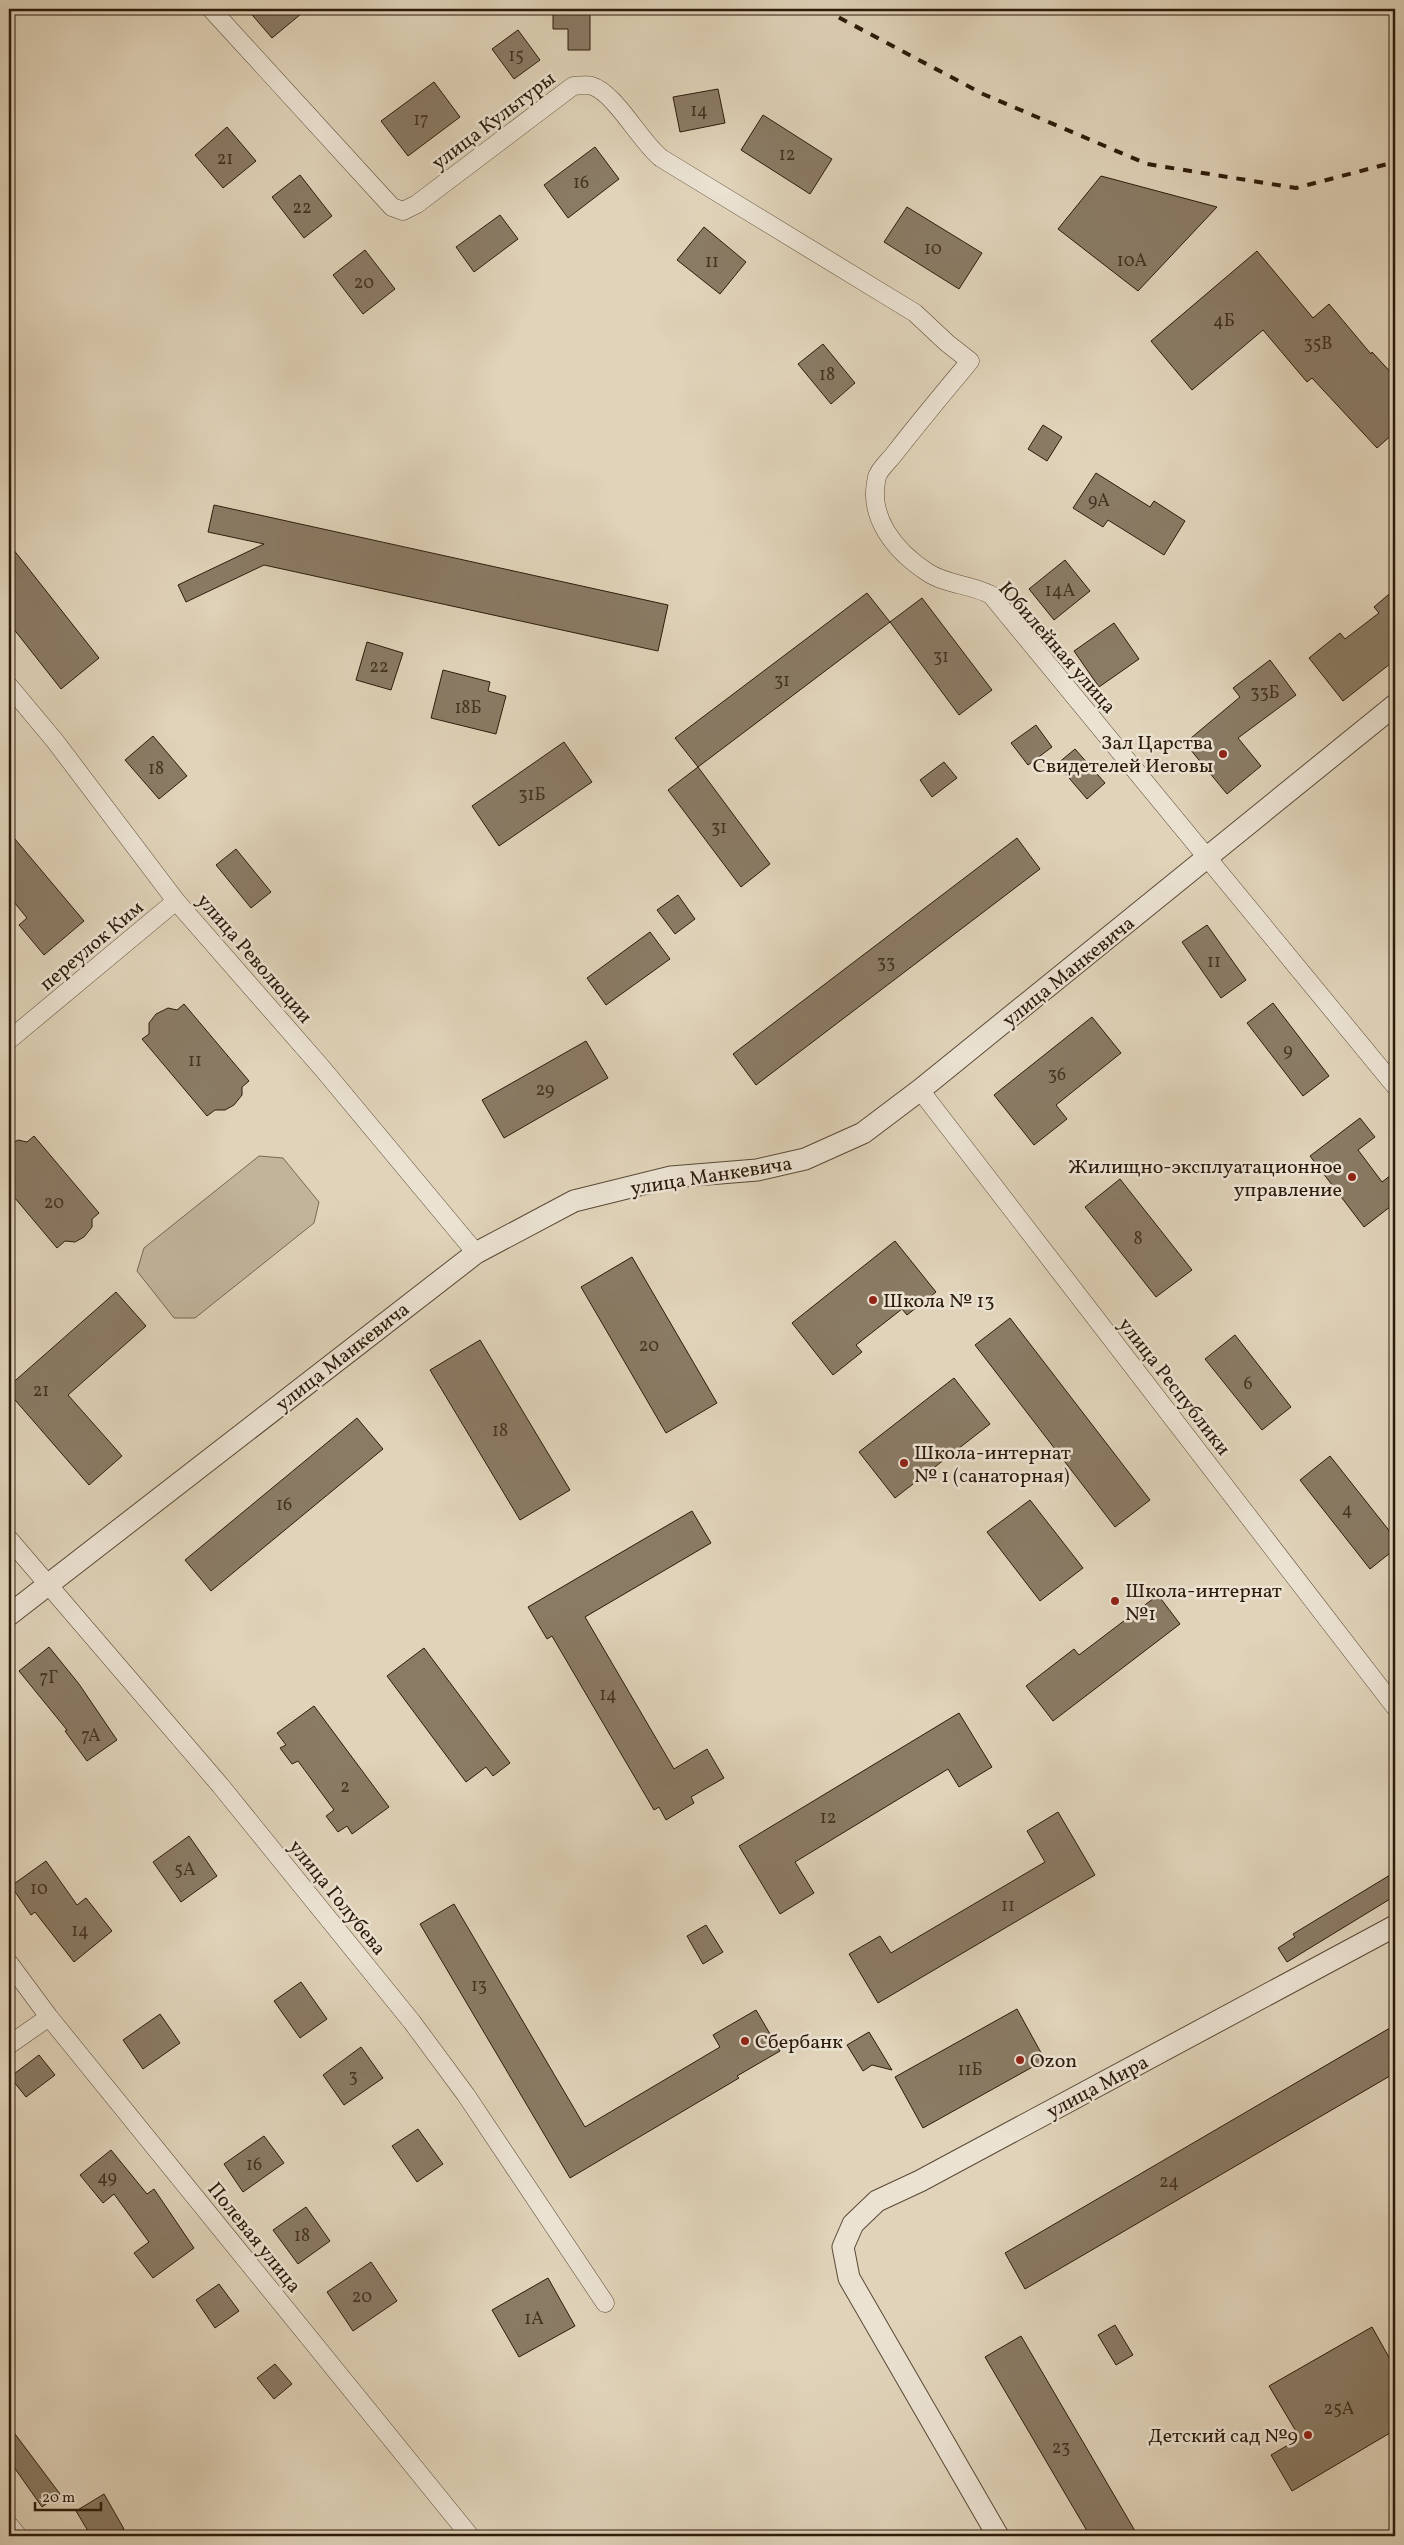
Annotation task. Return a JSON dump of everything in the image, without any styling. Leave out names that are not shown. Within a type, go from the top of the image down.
[{"type":"street","name":"улица Культуры","points":[[212,9],[392,207],[403,211],[417,204],[573,86],[591,85],[605,93],[649,148],[661,158],[915,313],[946,343],[970,361],[906,439]]},
{"type":"street","name":"Юбилейная улица","points":[[906,439],[877,476],[875,506],[880,523],[898,548],[927,572],[942,579],[979,588],[991,595],[1395,1086]]},
{"type":"street","name":"улица Революции","points":[[9,686],[56,741],[176,901],[322,1068],[476,1253]]},
{"type":"street","name":"улица Манкевича","points":[[9,1615],[476,1253],[574,1201],[671,1177],[757,1170],[805,1159],[863,1133],[920,1090],[1395,705]]},
{"type":"street","name":"переулок Ким","points":[[9,1040],[176,901]]},
{"type":"street","name":"улица Республики","points":[[920,1090],[1395,1707]]},
{"type":"street","name":"улица Голубева","points":[[9,1540],[220,1786],[412,2022],[466,2095],[605,2304]]},
{"type":"street","name":"улица Мира","points":[[998,2536],[849,2278],[842,2247],[853,2224],[877,2201],[920,2182],[1395,1926]]},
{"type":"street","name":"Полевая улица","points":[[9,1963],[49,2017],[470,2536]]},
{"type":"street","points":[[9,2045],[49,2017]]},
{"type":"street","points":[[9,2525],[18,2536]]},
{"type":"shaded area","points":[[259,1156],[283,1158],[319,1202],[314,1223],[195,1318],[174,1318],[137,1271],[144,1248]]},
{"type":"building","points":[[247,9],[307,9],[272,38]]},
{"type":"building","points":[[553,9],[590,9],[590,50],[568,50],[568,29],[553,29]]},
{"type":"building","points":[[518,30],[540,60],[514,79],[492,49]]},
{"type":"building","points":[[434,82],[460,117],[408,156],[381,121]]},
{"type":"building","points":[[718,89],[725,123],[680,132],[673,97]]},
{"type":"building","points":[[763,115],[832,159],[810,194],[741,150]]},
{"type":"building","points":[[227,127],[256,161],[223,188],[195,155]]},
{"type":"building","points":[[595,147],[619,179],[568,218],[544,185]]},
{"type":"building","points":[[300,175],[332,216],[304,238],[272,197]]},
{"type":"building","points":[[1101,176],[1217,207],[1138,291],[1058,229]]},
{"type":"building","points":[[907,207],[982,253],[959,289],[884,242]]},
{"type":"building","points":[[500,215],[518,239],[474,272],[456,247]]},
{"type":"building","points":[[704,227],[746,262],[720,294],[677,260]]},
{"type":"building","points":[[365,250],[395,289],[363,314],[333,275]]},
{"type":"building","points":[[1257,251],[1313,318],[1329,304],[1371,354],[1372,352],[1395,377],[1395,432],[1377,448],[1312,378],[1307,382],[1263,330],[1192,390],[1151,341]]},
{"type":"building","points":[[823,344],[855,383],[831,404],[798,364]]},
{"type":"building","points":[[1043,425],[1062,437],[1047,461],[1028,449]]},
{"type":"building","points":[[1096,473],[1150,507],[1154,501],[1185,521],[1164,555],[1108,520],[1103,527],[1073,508]]},
{"type":"building","points":[[214,505],[668,605],[658,651],[264,565],[186,602],[178,585],[264,544],[208,532]]},
{"type":"building","points":[[9,544],[99,658],[61,689],[9,623]]},
{"type":"building","points":[[1065,560],[1090,591],[1054,620],[1029,589]]},
{"type":"building","points":[[1395,589],[1395,660],[1343,701],[1309,658],[1340,633],[1345,639],[1379,613],[1374,607]]},
{"type":"building","points":[[867,593],[890,622],[698,767],[675,738]]},
{"type":"building","points":[[922,598],[992,690],[959,715],[890,622]]},
{"type":"building","points":[[1114,623],[1139,659],[1099,687],[1074,651]]},
{"type":"building","points":[[367,642],[403,653],[391,690],[356,680]]},
{"type":"building","points":[[1270,660],[1296,695],[1238,738],[1261,766],[1227,794],[1185,743],[1240,697],[1233,688]]},
{"type":"building","points":[[443,670],[490,682],[488,691],[506,696],[496,734],[431,718]]},
{"type":"building","points":[[1036,725],[1052,747],[1028,765],[1011,743]]},
{"type":"building","points":[[153,736],[187,776],[159,799],[125,760]]},
{"type":"building","points":[[564,742],[592,782],[499,846],[472,806]]},
{"type":"building","points":[[1075,749],[1105,783],[1087,799],[1057,764]]},
{"type":"building","points":[[944,762],[957,778],[932,797],[920,780]]},
{"type":"building","points":[[698,767],[770,864],[741,887],[668,790]]},
{"type":"building","points":[[9,832],[84,921],[44,955],[19,925],[27,918],[9,896]]},
{"type":"building","points":[[1017,838],[1040,869],[756,1085],[733,1054]]},
{"type":"building","points":[[236,849],[271,892],[251,908],[216,865]]},
{"type":"building","points":[[678,895],[695,919],[675,934],[657,910]]},
{"type":"building","points":[[1207,925],[1246,980],[1221,998],[1182,942]]},
{"type":"building","points":[[650,932],[670,959],[606,1005],[587,978]]},
{"type":"building","points":[[1273,1003],[1329,1076],[1303,1096],[1247,1023]]},
{"type":"building","points":[[184,1004],[249,1081],[242,1087],[242,1095],[234,1105],[225,1110],[215,1110],[207,1116],[142,1039],[149,1034],[149,1023],[156,1014],[168,1008],[177,1010]]},
{"type":"building","points":[[1092,1017],[1121,1053],[1056,1105],[1067,1119],[1034,1145],[994,1095]]},
{"type":"building","points":[[586,1041],[608,1078],[504,1138],[482,1100]]},
{"type":"building","name":"Жилищно-эксплуатационное управление","points":[[1360,1118],[1375,1137],[1358,1150],[1382,1182],[1395,1172],[1395,1203],[1364,1227],[1310,1156]]},
{"type":"building","points":[[34,1136],[99,1213],[92,1219],[92,1227],[84,1237],[75,1242],[65,1241],[57,1248],[9,1191],[9,1145],[18,1140],[27,1142]]},
{"type":"building","points":[[1120,1179],[1192,1270],[1156,1297],[1085,1207]]},
{"type":"building","name":"Школа № 13","points":[[895,1241],[936,1292],[907,1315],[902,1309],[856,1345],[862,1352],[833,1375],[792,1323]]},
{"type":"building","points":[[632,1257],[717,1403],[666,1433],[581,1287]]},
{"type":"building","points":[[116,1292],[146,1326],[68,1395],[122,1456],[89,1485],[9,1393],[9,1386]]},
{"type":"building","points":[[1010,1318],[1150,1500],[1115,1527],[975,1345]]},
{"type":"building","points":[[1235,1335],[1291,1407],[1262,1430],[1205,1359]]},
{"type":"building","points":[[480,1340],[570,1490],[520,1520],[430,1370]]},
{"type":"building","points":[[954,1378],[990,1424],[895,1498],[859,1452]]},
{"type":"building","points":[[357,1418],[383,1449],[211,1591],[185,1560]]},
{"type":"building","points":[[1330,1456],[1395,1538],[1395,1549],[1370,1569],[1300,1480]]},
{"type":"building","points":[[1030,1500],[1083,1568],[1040,1601],[987,1532]]},
{"type":"building","points":[[692,1511],[711,1543],[585,1617],[674,1769],[707,1749],[724,1778],[691,1797],[694,1803],[666,1820],[659,1807],[654,1810],[552,1636],[547,1639],[528,1607]]},
{"type":"building","points":[[1158,1595],[1180,1624],[1053,1721],[1026,1686],[1074,1649],[1079,1655]]},
{"type":"building","points":[[49,1647],[79,1684],[117,1740],[87,1761],[65,1731],[67,1730],[19,1671]]},
{"type":"building","points":[[424,1648],[510,1763],[493,1776],[486,1767],[466,1782],[387,1676]]},
{"type":"building","points":[[314,1706],[389,1807],[352,1834],[347,1826],[338,1832],[326,1816],[334,1810],[298,1761],[292,1764],[280,1748],[286,1745],[277,1733]]},
{"type":"building","points":[[959,1713],[992,1767],[959,1787],[948,1769],[795,1862],[814,1893],[780,1914],[739,1846]]},
{"type":"building","points":[[1058,1812],[1095,1875],[878,2003],[849,1954],[880,1936],[891,1953],[1045,1862],[1027,1831]]},
{"type":"building","points":[[189,1836],[217,1876],[181,1902],[153,1862]]},
{"type":"building","points":[[46,1861],[77,1905],[86,1898],[112,1931],[74,1962],[35,1912],[31,1915],[11,1886]]},
{"type":"building","points":[[1395,1872],[1395,1896],[1287,1962],[1278,1948],[1295,1937],[1293,1934]]},
{"type":"building","points":[[454,1904],[585,2127],[720,2047],[713,2035],[756,2010],[780,2051],[737,2076],[739,2078],[570,2178],[420,1924]]},
{"type":"building","points":[[706,1925],[723,1952],[703,1964],[687,1936]]},
{"type":"building","points":[[301,1982],[327,2019],[300,2038],[274,2001]]},
{"type":"building","points":[[1017,2009],[1045,2060],[923,2128],[895,2077]]},
{"type":"building","points":[[160,2014],[180,2043],[143,2069],[123,2040]]},
{"type":"building","points":[[1395,2025],[1395,2073],[1025,2289],[1005,2253]]},
{"type":"building","points":[[869,2032],[892,2070],[872,2065],[863,2071],[847,2045]]},
{"type":"building","points":[[361,2047],[383,2078],[344,2105],[323,2075]]},
{"type":"building","points":[[39,2055],[55,2075],[26,2097],[10,2077]]},
{"type":"building","points":[[418,2129],[443,2164],[417,2182],[392,2146]]},
{"type":"building","points":[[264,2136],[284,2163],[243,2192],[224,2164]]},
{"type":"building","points":[[111,2150],[147,2194],[154,2189],[194,2248],[153,2278],[134,2253],[149,2242],[114,2194],[103,2203],[80,2175]]},
{"type":"building","points":[[306,2207],[330,2241],[298,2264],[273,2230]]},
{"type":"building","points":[[371,2262],[397,2301],[353,2331],[327,2292]]},
{"type":"building","points":[[548,2278],[575,2326],[519,2357],[492,2310]]},
{"type":"building","points":[[219,2284],[239,2311],[215,2328],[196,2300]]},
{"type":"building","points":[[1115,2325],[1133,2355],[1116,2365],[1098,2335]]},
{"type":"building","points":[[1372,2327],[1395,2368],[1395,2430],[1292,2491],[1271,2455],[1300,2438],[1269,2386]]},
{"type":"building","points":[[1021,2336],[1138,2536],[1090,2536],[985,2357]]},
{"type":"building","points":[[275,2364],[292,2384],[274,2399],[257,2378]]},
{"type":"building","points":[[9,2426],[60,2494],[42,2507],[9,2460]]},
{"type":"building","points":[[104,2494],[124,2529],[111,2536],[91,2536],[76,2511]]},
{"type":"railway","points":[[823,9],[983,94],[1147,164],[1296,188],[1395,162]]},
{"type":"place","name":"Зал Царства Свидетелей Иеговы","points":[[1223,754]]},
{"type":"place","name":"Жилищно-эксплуатационное управление","points":[[1352,1177]]},
{"type":"place","name":"Школа № 13","points":[[873,1300]]},
{"type":"place","name":"Школа-интернат № 1 (санаторная)","points":[[904,1463]]},
{"type":"place","name":"Школа-интернат №1","points":[[1115,1601]]},
{"type":"place","name":"Сбербанк","points":[[745,2041]]},
{"type":"place","name":"Ozon","points":[[1020,2060]]},
{"type":"place","name":"Детский сад №9","points":[[1308,2435]]}]
